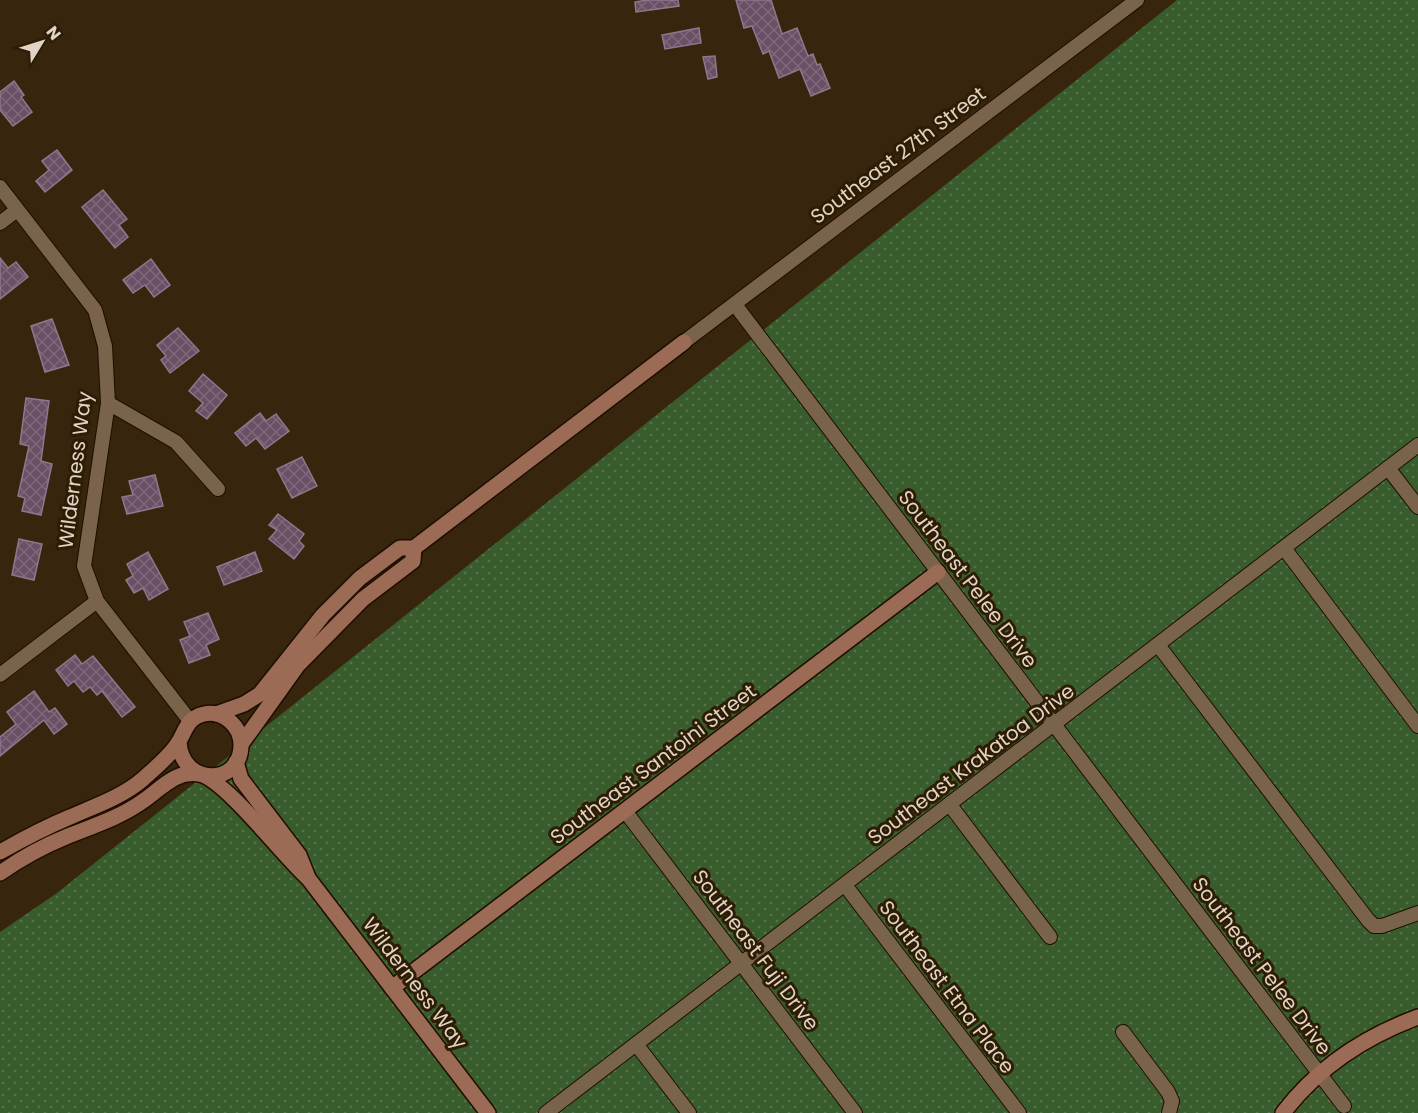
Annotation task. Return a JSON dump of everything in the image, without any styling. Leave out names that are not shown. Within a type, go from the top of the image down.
[{"type":"main road","points":[[0,852],[27,836],[121,795],[160,763],[179,742],[182,732],[190,721],[206,714],[216,714],[244,704],[260,694],[323,615],[360,578],[400,548],[414,548],[684,342]]},
{"type":"main road","points":[[0,873],[65,837],[111,819],[142,802],[171,778],[200,774],[220,775],[236,762],[242,743],[298,665],[363,599],[413,561],[414,548]]},
{"type":"main road","name":"Southeast Santoini Street","points":[[392,988],[938,572]]},
{"type":"main road","points":[[216,714],[234,724],[242,743]]},
{"type":"main road","points":[[179,742],[184,761],[200,774]]},
{"type":"main road","name":"Wilderness Way","points":[[236,762],[241,779],[299,855],[308,878]]},
{"type":"main road","name":"Wilderness Way","points":[[200,774],[233,799],[289,862],[308,878],[488,1113]]},
{"type":"main road","points":[[1283,1113],[1319,1074],[1360,1043],[1388,1028],[1418,1017]]},
{"type":"street","name":"Southeast 27th Street","points":[[684,342],[736,306],[1137,0]]},
{"type":"street","name":"Wilderness Way","points":[[0,187],[95,310],[105,346],[108,403],[84,566],[97,600],[190,721]]},
{"type":"street","points":[[0,223],[17,210]]},
{"type":"street","name":"Southeast Pelee Drive","points":[[736,306],[1344,1106]]},
{"type":"street","points":[[108,403],[176,442],[218,489]]},
{"type":"street","name":"Southeast Krakatoa Drive","points":[[546,1113],[1418,445]]},
{"type":"street","points":[[1388,468],[1418,507]]},
{"type":"street","points":[[1284,548],[1418,726]]},
{"type":"street","points":[[0,675],[97,600]]},
{"type":"street","points":[[1158,645],[1368,920],[1374,926],[1382,926],[1418,913]]},
{"type":"street","points":[[950,805],[1050,937]]},
{"type":"street","name":"Southeast Fuji Drive","points":[[625,811],[855,1113]]},
{"type":"street","name":"Southeast Etna Place","points":[[845,885],[1019,1113]]},
{"type":"street","points":[[1123,1032],[1168,1092],[1172,1101],[1169,1113]]},
{"type":"street","points":[[636,1044],[689,1113]]},
{"type":"green space","points":[[1177,0],[1418,0],[1418,1113],[0,1113],[0,932],[57,893]]},
{"type":"building","points":[[678,0],[679,6],[636,12],[635,2]]},
{"type":"building","points":[[736,0],[771,0],[782,34],[797,28],[808,56],[813,54],[817,65],[820,64],[830,88],[811,96],[800,69],[779,78],[769,51],[763,54],[752,26],[744,28]]},
{"type":"building","points":[[699,28],[701,43],[665,49],[662,35]]},
{"type":"building","points":[[715,56],[717,77],[708,79],[703,57]]},
{"type":"building","points":[[14,81],[24,95],[21,97],[32,112],[13,126],[0,110],[0,92]]},
{"type":"building","points":[[57,150],[72,170],[45,192],[36,181],[49,170],[42,161]]},
{"type":"building","points":[[103,190],[127,219],[119,225],[128,237],[115,248],[82,207]]},
{"type":"building","points":[[0,258],[8,268],[16,262],[28,277],[0,299]]},
{"type":"building","points":[[151,259],[170,285],[154,297],[145,285],[133,293],[123,280]]},
{"type":"building","points":[[52,319],[69,365],[45,372],[31,326]]},
{"type":"building","points":[[178,328],[199,351],[170,373],[161,360],[166,356],[157,345]]},
{"type":"building","points":[[203,374],[227,395],[207,419],[196,411],[203,403],[189,391]]},
{"type":"building","points":[[26,398],[49,401],[41,461],[52,464],[41,515],[22,511],[25,498],[18,496],[29,446],[20,444]]},
{"type":"building","points":[[260,413],[266,421],[276,414],[289,431],[265,449],[256,438],[246,446],[235,433]]},
{"type":"building","points":[[302,457],[317,486],[292,498],[277,469]]},
{"type":"building","points":[[155,475],[163,506],[127,514],[122,497],[133,495],[129,481]]},
{"type":"building","points":[[278,514],[304,534],[299,541],[304,546],[294,559],[269,539],[277,530],[269,525]]},
{"type":"building","points":[[19,539],[42,544],[34,580],[12,575]]},
{"type":"building","points":[[148,552],[168,589],[149,600],[143,588],[134,593],[126,580],[133,576],[127,564]]},
{"type":"building","points":[[255,552],[262,571],[224,585],[217,567]]},
{"type":"building","points":[[208,613],[219,639],[206,645],[210,655],[189,663],[180,640],[190,636],[184,622]]},
{"type":"building","points":[[75,655],[82,664],[93,656],[135,707],[122,717],[102,691],[97,695],[90,687],[83,692],[74,681],[68,686],[56,670]]},
{"type":"building","points":[[34,691],[49,712],[55,708],[67,724],[54,734],[44,720],[0,756],[0,737],[16,724],[7,712]]}]
